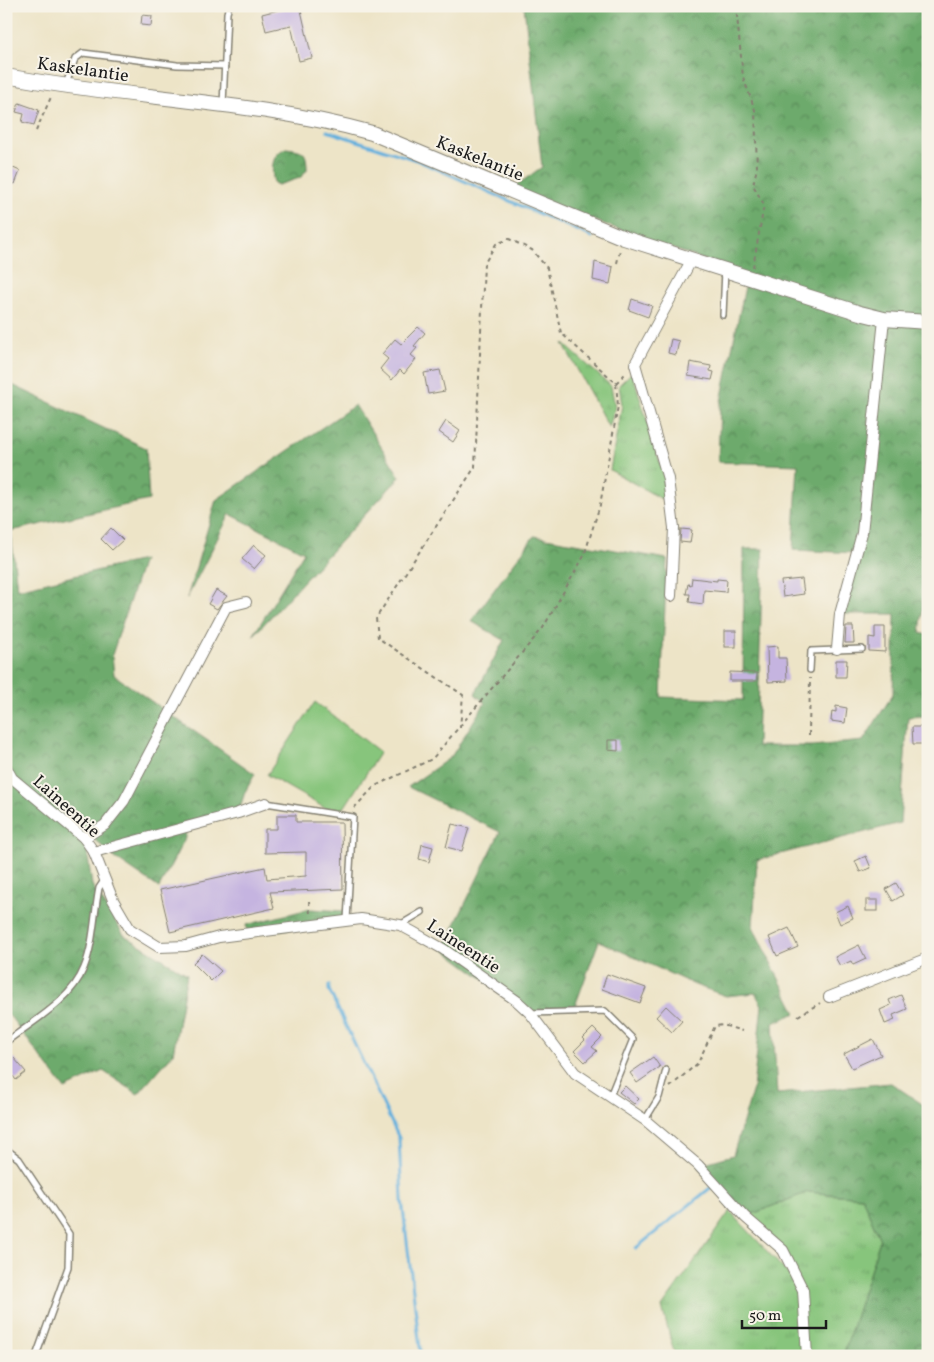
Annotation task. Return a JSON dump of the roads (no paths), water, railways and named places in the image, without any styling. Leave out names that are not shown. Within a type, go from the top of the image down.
[{"type":"street","name":"Kaskelantie","points":[[6,76],[61,86],[223,105],[329,121],[372,133],[624,238],[860,313],[884,319],[928,322]]},
{"type":"street","points":[[671,596],[674,528],[668,479],[635,364],[692,259]]},
{"type":"street","points":[[837,649],[840,614],[862,533],[884,319]]},
{"type":"street","points":[[84,838],[105,825],[124,801],[226,607],[246,602]]},
{"type":"street","name":"Laineentie","points":[[6,767],[12,778],[84,838],[94,852],[113,900],[130,929],[159,948],[186,946],[219,937],[361,919],[400,925],[451,954],[518,1000],[575,1073],[645,1120],[698,1165],[745,1217],[784,1250],[803,1290],[807,1356]]},
{"type":"street","points":[[94,852],[238,813],[266,803]]},
{"type":"street","points":[[829,998],[928,958]]},
{"type":"lane","points":[[223,105],[227,12],[229,6]]},
{"type":"lane","points":[[61,86],[75,59],[84,53],[177,65],[225,66]]},
{"type":"lane","points":[[723,315],[725,270]]},
{"type":"lane","points":[[810,670],[811,650],[862,650]]},
{"type":"lane","points":[[266,803],[353,817],[347,920]]},
{"type":"lane","points":[[6,1042],[58,1002],[73,987],[84,967],[99,888],[105,879]]},
{"type":"lane","points":[[400,925],[422,912]]},
{"type":"lane","points":[[530,1013],[605,1011],[633,1040],[610,1097]]},
{"type":"lane","points":[[645,1120],[659,1097],[666,1070]]},
{"type":"lane","points":[[6,1149],[19,1159],[68,1234],[68,1267],[36,1356]]},
{"type":"waterway","points":[[327,131],[416,160],[592,237]]},
{"type":"waterway","points":[[329,985],[329,990],[399,1138],[402,1200],[421,1356]]},
{"type":"waterway","points":[[636,1248],[714,1185]]}]
